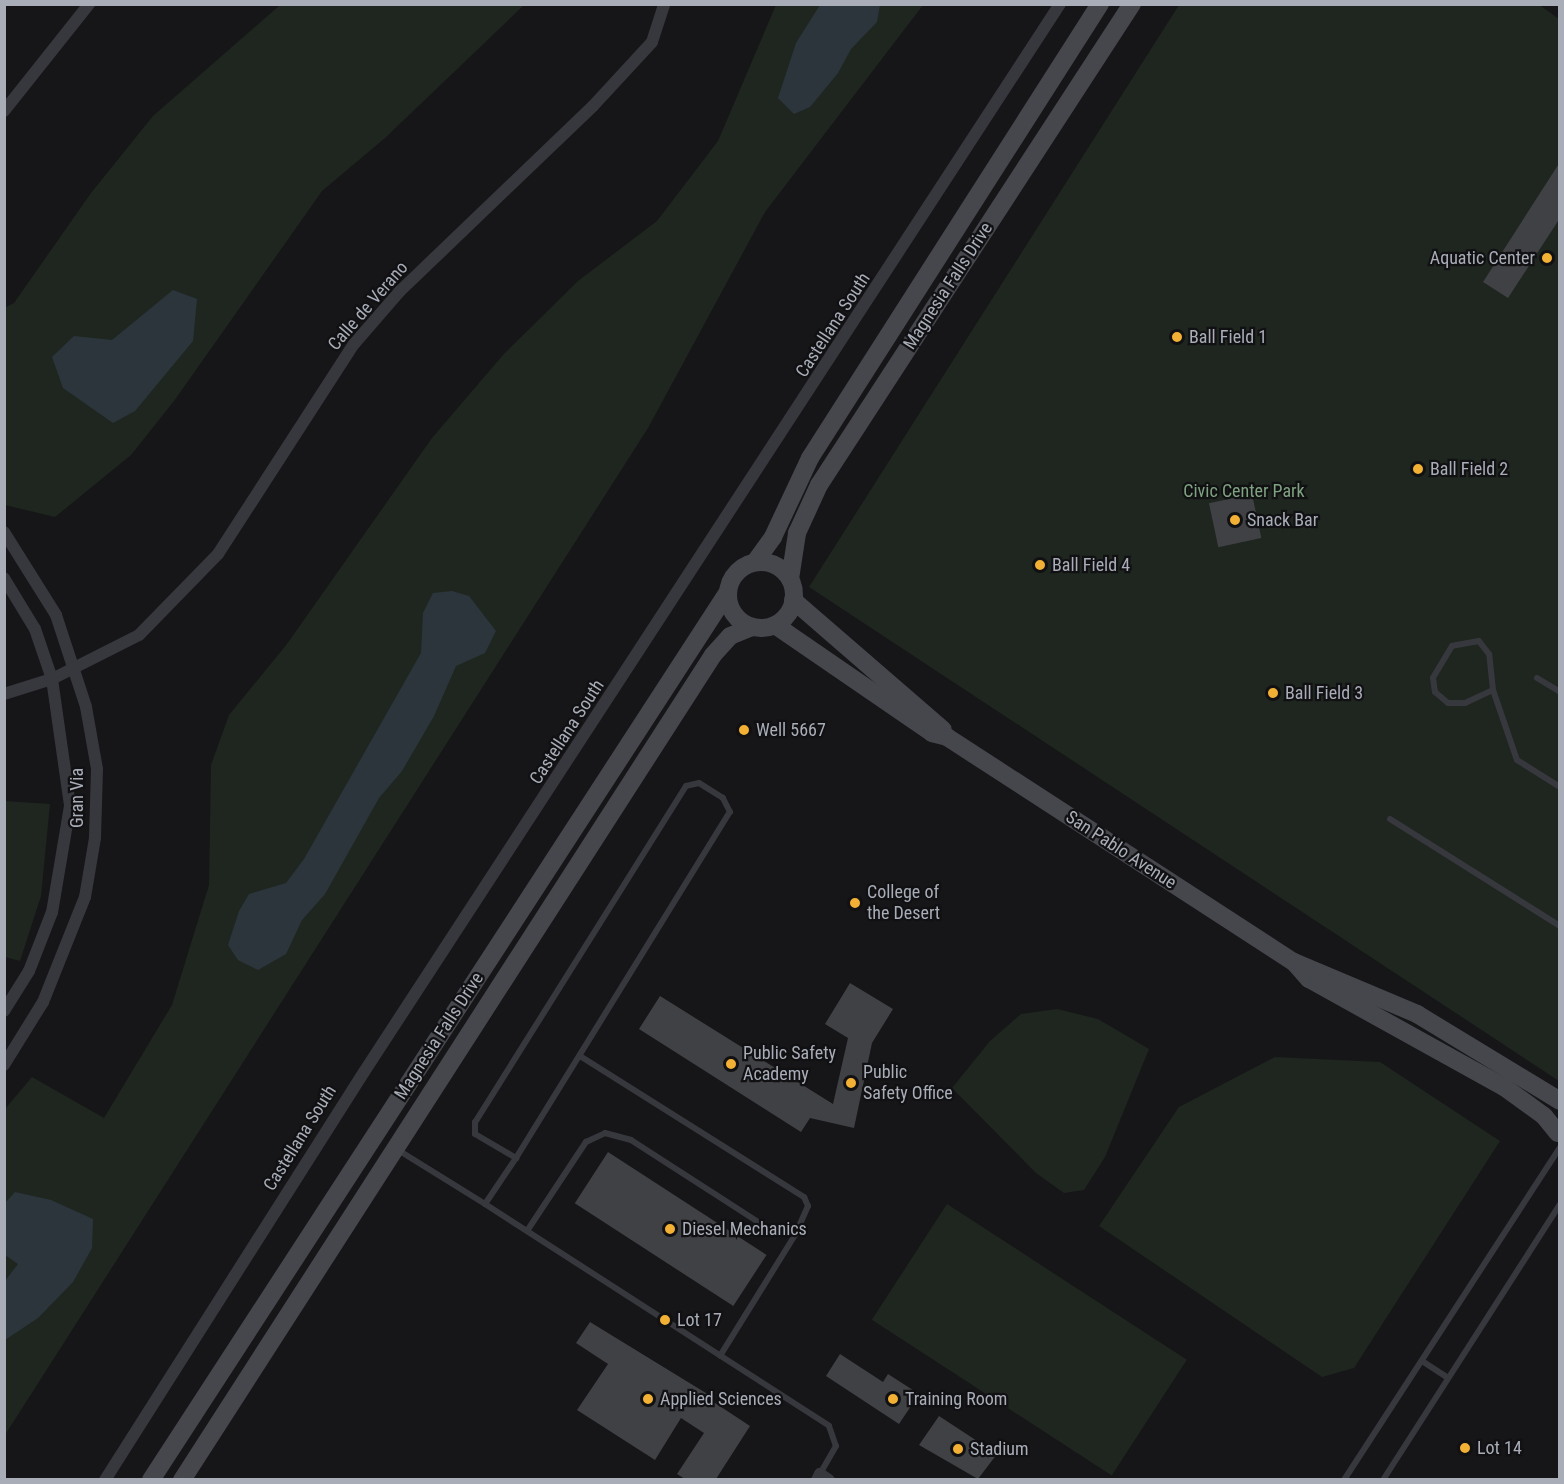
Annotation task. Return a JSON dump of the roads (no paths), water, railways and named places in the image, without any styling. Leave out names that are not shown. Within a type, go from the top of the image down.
[{"type":"street","points":[[4,111],[89,4]]},
{"type":"street","name":"Calle de Verano","points":[[4,694],[52,679],[139,634],[218,554],[354,344],[399,292],[593,106],[652,42],[664,4]]},
{"type":"street","name":"Castellana South","points":[[105,1479],[364,1072],[1060,4]]},
{"type":"street","name":"Magnesia Falls Drive","points":[[755,562],[773,537],[810,458],[1100,4]]},
{"type":"street","name":"Magnesia Falls Drive","points":[[790,579],[797,533],[819,485],[1132,4]]},
{"type":"street","name":"Gran Via","points":[[4,532],[56,615],[74,668],[97,769],[95,838],[85,897],[43,1002],[4,1065]]},
{"type":"street","points":[[755,562],[776,565],[790,579],[794,600],[775,625],[753,627],[734,614],[728,592],[737,572],[755,562]]},
{"type":"street","name":"Gran Via","points":[[4,578],[34,629],[52,679],[70,806],[64,857],[52,912],[29,971],[4,1011]]},
{"type":"street","name":"Magnesia Falls Drive","points":[[151,1479],[728,592]]},
{"type":"street","name":"San Pablo Avenue","points":[[794,600],[879,670],[947,737],[1294,962],[1417,1014],[1560,1101]]},
{"type":"street","name":"San Pablo Avenue","points":[[775,625],[932,733],[947,737]]},
{"type":"street","name":"Magnesia Falls Drive","points":[[182,1479],[713,655],[730,636],[753,627]]},
{"type":"street","name":"San Pablo Avenue","points":[[1294,962],[1309,979],[1380,1021],[1504,1087],[1544,1116],[1559,1135]]},
{"type":"lane","points":[[1493,690],[1466,703],[1448,703],[1435,692],[1433,678],[1452,646],[1466,639],[1479,641],[1490,654],[1493,690],[1517,760],[1560,787]]},
{"type":"lane","points":[[1537,678],[1560,692]]},
{"type":"lane","points":[[485,1204],[516,1158],[730,812],[723,798],[699,783],[686,786],[475,1122],[475,1134],[516,1158]]},
{"type":"lane","points":[[1390,819],[1560,926]]},
{"type":"lane","points":[[579,1056],[804,1197],[807,1206],[795,1234],[720,1356]]},
{"type":"lane","points":[[527,1232],[586,1142],[605,1133],[631,1140],[763,1224]]},
{"type":"lane","points":[[1344,1479],[1422,1361],[1559,1135]]},
{"type":"lane","points":[[395,1148],[829,1426],[836,1446],[822,1478]]},
{"type":"lane","points":[[1383,1479],[1560,1204]]},
{"type":"lane","points":[[1422,1361],[1448,1378]]},
{"type":"place","name":"Aquatic Center","points":[[1547,258]]},
{"type":"place","name":"Ball Field 1","points":[[1177,337]]},
{"type":"place","name":"Ball Field 2","points":[[1418,469]]},
{"type":"place","name":"Snack Bar","points":[[1235,520]]},
{"type":"place","name":"Ball Field 4","points":[[1040,565]]},
{"type":"place","name":"Ball Field 3","points":[[1273,693]]},
{"type":"place","name":"Well 5667","points":[[744,730]]},
{"type":"place","name":"College of the Desert","points":[[855,903]]},
{"type":"place","name":"Public Safety Academy","points":[[731,1064]]},
{"type":"place","name":"Public Safety Office","points":[[851,1083]]},
{"type":"place","name":"Diesel Mechanics","points":[[670,1229]]},
{"type":"place","name":"Lot 17","points":[[665,1320]]},
{"type":"place","name":"Applied Sciences","points":[[648,1399]]},
{"type":"place","name":"Training Room","points":[[893,1399]]},
{"type":"place","name":"Lot 14","points":[[1465,1448]]},
{"type":"place","name":"Stadium","points":[[958,1449]]},
{"type":"park label","name":"Civic Center Park","points":[[1244,491]]}]
